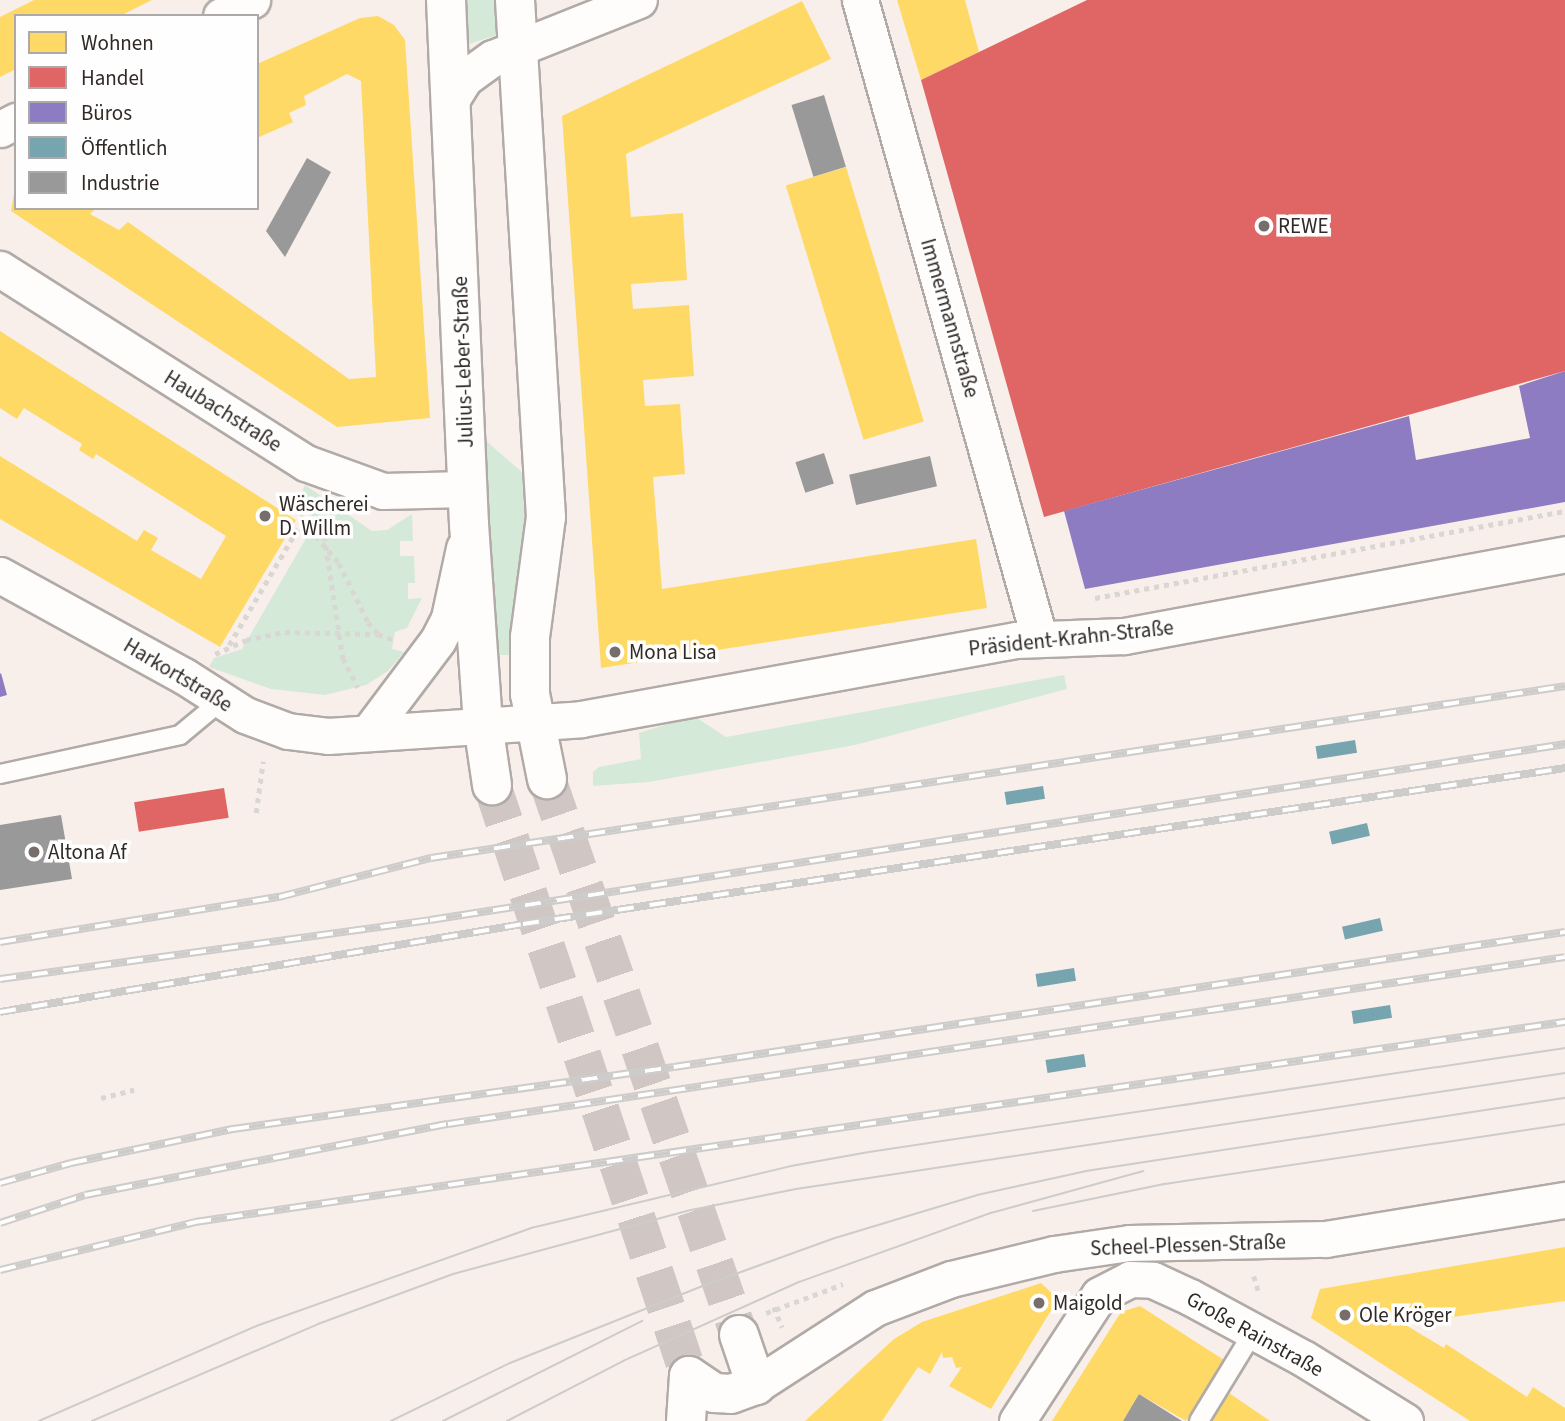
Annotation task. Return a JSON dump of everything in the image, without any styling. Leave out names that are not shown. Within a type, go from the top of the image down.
[{"type":"main road","name":"Julius-Leber-Straße","points":[[446,0],[453,97],[468,507],[483,724],[492,785]]},
{"type":"main road","points":[[514,0],[546,517],[530,637],[534,723],[547,779]]},
{"type":"main road","points":[[739,1335],[756,1385]]},
{"type":"main road","points":[[686,1421],[689,1376],[714,1393],[731,1394],[756,1385]]},
{"type":"main road","points":[[714,1421],[756,1385]]},
{"type":"street","points":[[225,14],[252,0]]},
{"type":"street","points":[[453,97],[479,67],[518,47],[639,0]]},
{"type":"street","name":"Immermannstraße","points":[[860,0],[1039,637]]},
{"type":"street","name":"Haubachstraße","points":[[0,269],[311,466],[383,491],[468,507]]},
{"type":"street","points":[[368,733],[427,657],[449,618],[468,507]]},
{"type":"street","name":"Präsident-Krahn-Straße","points":[[483,724],[581,719],[1039,637],[1124,636],[1565,554]]},
{"type":"street","name":"Harkortstraße","points":[[0,575],[268,725],[328,736],[483,724]]},
{"type":"street","name":"Scheel-Plessen-Straße","points":[[756,1385],[875,1308],[951,1279],[1043,1256],[1129,1243],[1326,1239],[1565,1200]]},
{"type":"street","name":"Große Rainstraße","points":[[1017,1421],[1099,1295],[1121,1281],[1153,1280],[1254,1331],[1405,1421]]},
{"type":"lane","points":[[0,774],[180,735],[222,700]]},
{"type":"lane","points":[[1199,1421],[1254,1331]]},
{"type":"path","points":[[311,466],[293,499],[303,520],[325,542],[378,635]]},
{"type":"path","points":[[311,466],[339,631],[368,733]]},
{"type":"path","points":[[1087,600],[1565,511]]},
{"type":"path","points":[[229,646],[303,520]]},
{"type":"path","points":[[184,676],[229,646],[285,632],[339,631],[378,635],[401,643]]},
{"type":"path","points":[[256,813],[268,725]]},
{"type":"path","points":[[101,1098],[134,1090]]},
{"type":"path","points":[[774,1307],[849,1282]]},
{"type":"green space","points":[[466,0],[501,0],[503,33],[466,45],[462,3]]},
{"type":"green space","points":[[485,440],[531,480],[511,655],[495,655]]},
{"type":"green space","points":[[305,485],[372,531],[387,530],[412,514],[413,541],[400,541],[400,556],[414,556],[415,583],[408,583],[408,599],[422,598],[407,628],[395,632],[392,649],[404,652],[388,671],[366,685],[325,695],[271,689],[209,667],[214,658],[242,649],[316,521],[298,501]]},
{"type":"green space","points":[[1064,675],[1067,689],[855,745],[649,782],[593,786],[593,772],[599,767],[641,759],[639,733],[694,716],[726,737]]},
{"type":"building: Wohnen","points":[[34,0],[152,0],[124,14],[14,14],[14,70],[0,77],[0,17]]},
{"type":"building: Wohnen","points":[[897,0],[965,0],[979,52],[921,80]]},
{"type":"building: Wohnen","points":[[802,1],[831,59],[626,154],[631,217],[683,213],[687,280],[631,284],[633,309],[689,305],[694,376],[643,380],[645,406],[680,404],[685,474],[653,477],[662,589],[976,539],[987,608],[601,668],[562,116]]},
{"type":"building: Wohnen","points":[[378,16],[394,25],[405,40],[430,418],[337,427],[11,211],[14,193],[14,210],[94,210],[90,214],[119,230],[128,222],[349,379],[376,377],[361,81],[347,74],[304,96],[306,105],[289,113],[293,122],[259,137],[259,63],[360,18]]},
{"type":"building: Wohnen","points":[[846,167],[924,421],[864,440],[786,185]]},
{"type":"building: Wohnen","points":[[0,331],[296,520],[220,647],[0,519],[0,456],[137,541],[144,530],[158,538],[151,550],[201,579],[226,536],[96,454],[93,459],[79,450],[82,444],[24,408],[17,419],[0,408]]},
{"type":"building: Wohnen","points":[[1565,1247],[1565,1301],[1404,1324],[1444,1348],[1446,1344],[1527,1397],[1533,1387],[1565,1408],[1565,1421],[1470,1421],[1311,1318],[1320,1289]]},
{"type":"building: Wohnen","points":[[1041,1283],[1058,1299],[991,1409],[949,1386],[962,1367],[956,1368],[952,1357],[943,1358],[942,1352],[930,1374],[918,1367],[882,1421],[805,1421],[894,1339],[922,1322]]},
{"type":"building: Wohnen","points":[[1140,1306],[1224,1360],[1186,1421],[1139,1394],[1123,1421],[1052,1421],[1121,1312]]},
{"type":"building: Wohnen","points":[[1226,1391],[1270,1421],[1206,1421]]},
{"type":"building: Handel","name":"REWE","points":[[1087,0],[1565,0],[1565,371],[1044,517],[921,80]]},
{"type":"building: Handel","points":[[224,788],[229,818],[139,832],[134,802]]},
{"type":"building: Büros","points":[[1565,371],[1565,502],[1085,589],[1064,511],[1409,416],[1416,460],[1530,438],[1519,386]]},
{"type":"building: Büros","points":[[0,674],[7,695],[0,697]]},
{"type":"building: Öffentlich","points":[[1355,740],[1357,753],[1318,759],[1315,746]]},
{"type":"building: Öffentlich","points":[[1043,786],[1045,799],[1007,805],[1004,792]]},
{"type":"building: Öffentlich","points":[[1367,823],[1370,836],[1332,844],[1329,832]]},
{"type":"building: Öffentlich","points":[[1380,918],[1383,931],[1345,939],[1342,927]]},
{"type":"building: Öffentlich","points":[[1074,968],[1076,981],[1038,987],[1035,974]]},
{"type":"building: Öffentlich","points":[[1390,1005],[1392,1018],[1354,1024],[1351,1011]]},
{"type":"building: Öffentlich","points":[[1084,1054],[1086,1067],[1048,1073],[1045,1060]]},
{"type":"building: Industrie","points":[[824,95],[846,167],[813,177],[791,105]]},
{"type":"building: Industrie","points":[[307,158],[331,172],[285,257],[266,231]]},
{"type":"building: Industrie","points":[[824,453],[834,483],[805,493],[795,462]]},
{"type":"building: Industrie","points":[[930,456],[937,486],[856,505],[849,475]]},
{"type":"building: Industrie","name":"Altona Af","points":[[61,815],[72,879],[0,890],[0,825]]},
{"type":"building: Industrie","points":[[1139,1394],[1182,1421],[1123,1421]]},
{"type":"tunnel","points":[[547,779],[739,1335]]},
{"type":"tunnel","points":[[492,785],[689,1376]]},
{"type":"tram line","points":[[39,1421],[259,1325],[531,1228],[791,1166],[869,1152],[1565,1048]]},
{"type":"tram line","points":[[92,1421],[318,1324],[453,1274],[691,1210],[796,1189],[1565,1073]]},
{"type":"tram line","points":[[391,1421],[510,1363],[705,1285],[835,1238],[977,1195],[1086,1171],[1565,1098]]},
{"type":"tram line","points":[[1033,1211],[1165,1184],[1565,1124]]},
{"type":"tram line","points":[[507,1421],[623,1361],[799,1282],[991,1213],[1143,1171]]},
{"type":"tram line","points":[[443,1421],[642,1321]]},
{"type":"railway","points":[[0,942],[279,897],[431,858],[1565,686]]},
{"type":"railway","points":[[0,979],[430,920],[1565,744]]},
{"type":"railway","points":[[0,1012],[523,924],[1565,768]]},
{"type":"railway","points":[[0,1183],[71,1163],[233,1129],[674,1067],[1565,932]]},
{"type":"railway","points":[[0,1223],[85,1195],[448,1124],[1565,957]]},
{"type":"railway","points":[[0,1270],[195,1222],[1565,1022]]},
{"type":"place","name":"REWE","points":[[1264,226]]},
{"type":"place","name":"Wäscherei D. Willm","points":[[265,516]]},
{"type":"place","name":"Mona Lisa","points":[[615,652]]},
{"type":"place","name":"Altona Af","points":[[34,852]]},
{"type":"place","name":"Maigold","points":[[1039,1303]]},
{"type":"place","name":"Ole Kröger","points":[[1345,1315]]}]
